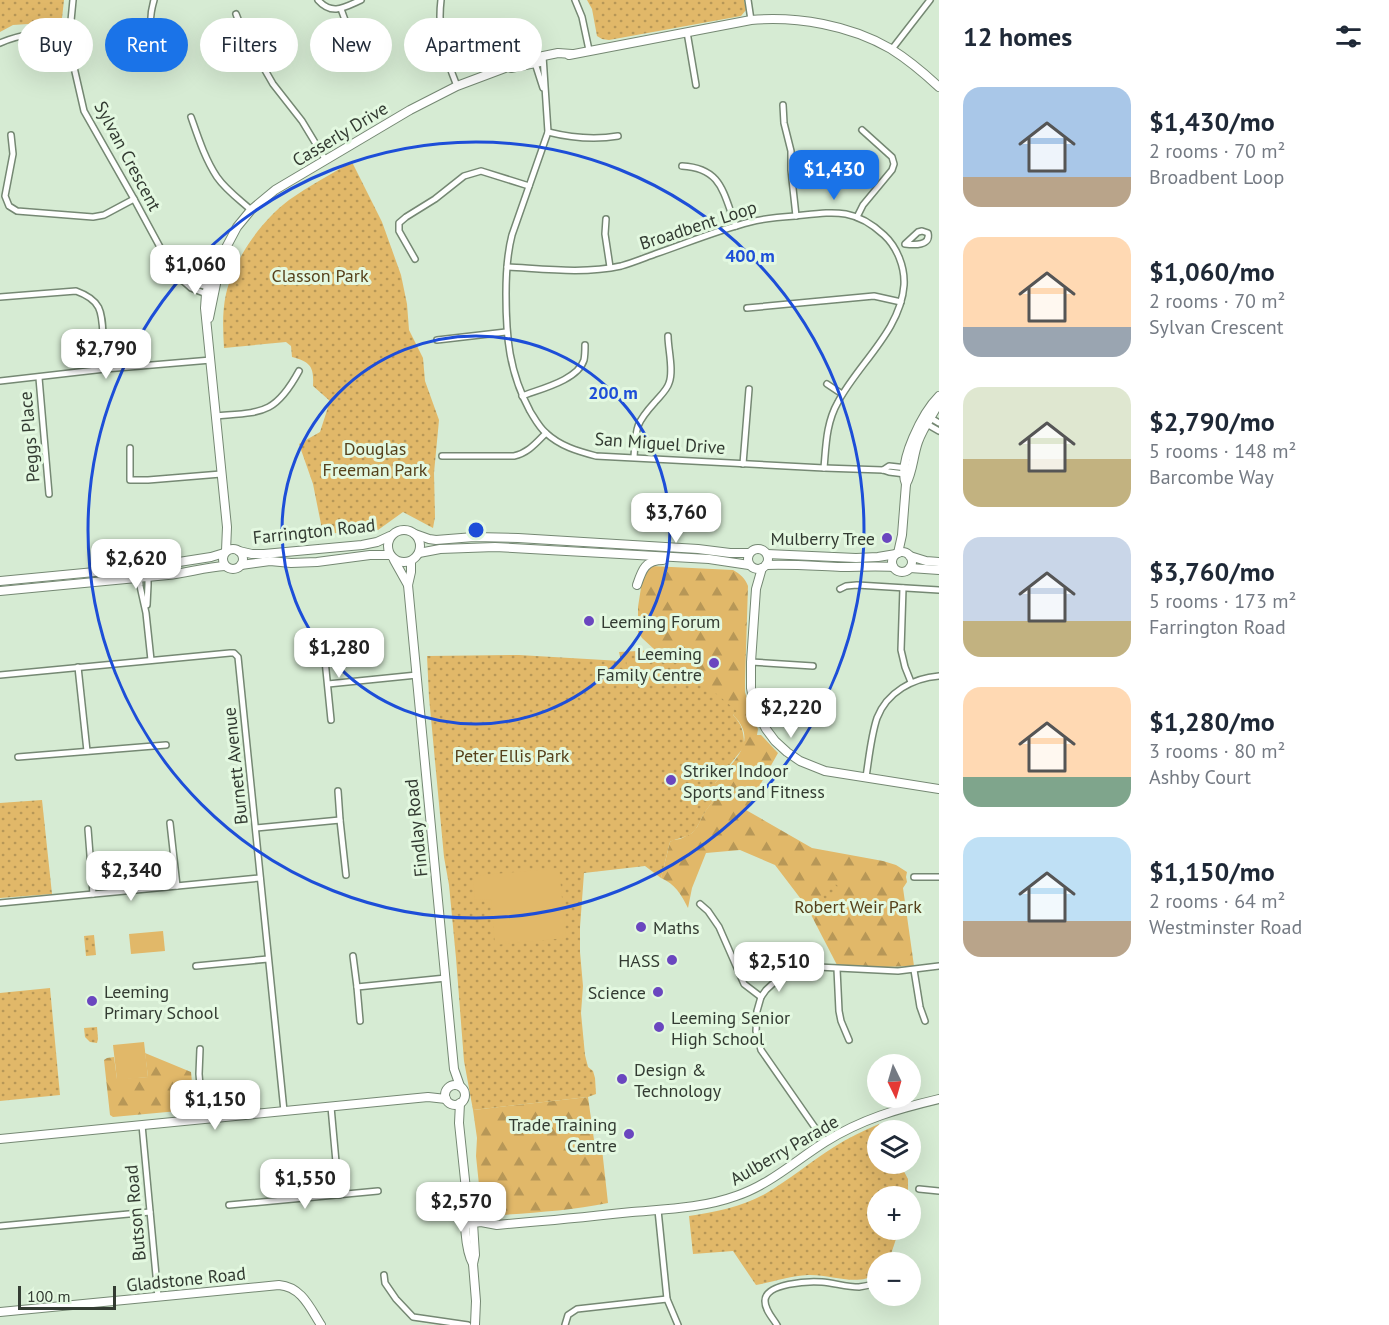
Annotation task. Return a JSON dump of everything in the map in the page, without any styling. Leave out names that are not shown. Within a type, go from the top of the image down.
[{"type":"main road","name":"Casserly Drive","points":[[544,59],[751,20],[786,19],[815,22],[892,49],[939,87]]},
{"type":"main road","name":"Casserly Drive","points":[[225,552],[227,527],[208,322],[212,309],[211,291],[218,274],[219,261],[237,227],[251,210],[275,190],[326,159],[410,110],[458,86],[495,72]]},
{"type":"main road","points":[[926,419],[933,401],[939,396]]},
{"type":"main road","points":[[893,567],[892,561],[897,554],[902,535],[906,484],[903,477],[907,471],[912,440],[939,403]]},
{"type":"main road","name":"Casserly Drive","points":[[227,527],[238,550]]},
{"type":"main road","points":[[749,553],[518,538],[474,537],[430,540],[405,530],[394,532],[387,546],[392,557],[402,563],[411,561],[419,553],[440,549],[495,547],[709,558],[756,569],[792,564],[893,567],[905,572],[910,568],[912,562],[902,535]]},
{"type":"main road","points":[[415,534],[420,543],[419,553]]},
{"type":"main road","name":"Farrington Road","points":[[238,550],[252,554],[264,554],[362,545],[378,542],[390,536]]},
{"type":"main road","points":[[756,589],[747,559],[749,553],[757,548],[767,554],[768,560],[756,589],[752,688],[754,702],[766,729],[781,747],[794,757],[816,768],[939,789]]},
{"type":"main road","points":[[0,581],[143,567],[211,557],[230,549],[238,550],[243,556],[241,565],[233,569],[214,566],[186,573],[0,591]]},
{"type":"main road","points":[[225,552],[222,560],[225,566]]},
{"type":"main road","points":[[767,554],[856,558],[897,554],[939,562]]},
{"type":"main road","name":"Farrington Road","points":[[241,565],[270,561],[317,562],[370,555],[392,557]]},
{"type":"main road","name":"Findlay Road","points":[[392,557],[408,585]]},
{"type":"main road","points":[[637,585],[641,571],[651,561],[698,562],[709,558]]},
{"type":"main road","name":"Findlay Road","points":[[411,561],[408,585],[454,1069],[460,1086]]},
{"type":"main road","points":[[910,568],[939,570]]},
{"type":"main road","name":"Findlay Road","points":[[448,1095],[454,1069]]},
{"type":"main road","points":[[448,1095],[454,1085],[460,1086],[464,1091],[464,1098],[460,1103],[459,1123],[467,1199],[472,1207],[470,1227],[476,1256],[473,1264],[475,1325]]},
{"type":"main road","points":[[0,1139],[448,1095]]},
{"type":"main road","points":[[448,1095],[455,1104],[460,1103]]},
{"type":"main road","points":[[448,1095],[459,1123]]},
{"type":"main road","name":"Aulberry Parade","points":[[470,1227],[481,1222],[498,1225],[697,1206],[736,1196],[756,1188],[825,1142],[864,1121],[939,1099]]},
{"type":"main road","name":"Gladstone Road","points":[[0,1312],[279,1285],[295,1290],[302,1296],[321,1325]]},
{"type":"street","name":"Sylvan Crescent","points":[[72,18],[74,0]]},
{"type":"street","points":[[151,18],[153,0]]},
{"type":"street","points":[[318,0],[323,6],[333,9],[341,9],[361,0]]},
{"type":"street","points":[[441,0],[442,42],[458,86]]},
{"type":"street","points":[[575,0],[582,17],[588,50]]},
{"type":"street","points":[[748,0],[751,20]]},
{"type":"street","points":[[892,49],[930,0]]},
{"type":"street","points":[[341,9],[344,18]]},
{"type":"street","points":[[236,14],[243,32],[273,84],[302,121],[326,159]]},
{"type":"street","points":[[687,32],[696,85]]},
{"type":"street","points":[[0,43],[18,36]]},
{"type":"street","name":"San Miguel Drive","points":[[544,59],[548,132],[512,235],[507,267],[506,332],[510,359],[522,396],[537,423],[563,446],[596,456],[889,472],[907,471]]},
{"type":"street","name":"Sylvan Crescent","points":[[76,72],[84,111],[174,273],[191,288],[211,291]]},
{"type":"street","name":"San Miguel Drive","points":[[539,72],[545,92]]},
{"type":"street","points":[[783,105],[784,123],[791,151],[796,216]]},
{"type":"street","points":[[191,117],[207,160],[217,177],[251,210]]},
{"type":"street","points":[[857,217],[863,205],[892,170],[894,164],[892,157],[862,130]]},
{"type":"street","points":[[548,132],[601,139],[618,136]]},
{"type":"street","points":[[11,135],[13,154],[5,196],[9,206],[17,211],[93,217],[104,215],[134,199]]},
{"type":"street","points":[[681,166],[695,166],[709,172],[715,178],[736,226]]},
{"type":"street","points":[[415,259],[399,231],[399,223],[435,199],[454,182],[464,176],[482,171],[529,186]]},
{"type":"street","name":"Broadbent Loop","points":[[507,267],[578,271],[622,265],[736,226],[764,219],[837,212],[868,222],[878,229],[895,249],[902,266],[904,286],[895,318],[843,394],[832,415],[824,468]]},
{"type":"street","points":[[606,219],[605,234],[610,267]]},
{"type":"street","points":[[895,249],[906,244]]},
{"type":"street","points":[[0,297],[76,291],[88,295],[97,304],[103,318],[105,369]]},
{"type":"street","points":[[747,308],[874,296],[901,302]]},
{"type":"street","points":[[437,340],[506,332]]},
{"type":"street","points":[[634,457],[635,431],[642,416],[667,388],[670,381],[668,336]]},
{"type":"street","points":[[522,396],[577,372],[584,360],[585,345]]},
{"type":"street","points":[[0,381],[211,360]]},
{"type":"street","points":[[216,416],[256,412],[273,406],[285,394],[299,371]]},
{"type":"street","name":"Peggs Place","points":[[39,378],[49,494]]},
{"type":"street","points":[[826,384],[843,394]]},
{"type":"street","points":[[743,464],[749,389]]},
{"type":"street","points":[[926,419],[939,423]]},
{"type":"street","points":[[926,419],[939,430]]},
{"type":"street","points":[[442,456],[514,456],[528,451],[546,433]]},
{"type":"street","points":[[130,448],[130,480],[221,474]]},
{"type":"street","points":[[143,567],[148,585],[146,613],[151,660]]},
{"type":"street","points":[[840,589],[857,585],[939,590]]},
{"type":"street","points":[[903,588],[901,650],[912,682]]},
{"type":"street","points":[[323,640],[331,720]]},
{"type":"street","name":"Burnett Avenue","points":[[0,675],[230,653],[238,657],[284,1111]]},
{"type":"street","points":[[752,662],[813,666]]},
{"type":"street","points":[[78,667],[87,751]]},
{"type":"street","points":[[328,684],[417,675]]},
{"type":"street","points":[[866,777],[881,710],[892,697],[912,682],[939,676]]},
{"type":"street","points":[[18,757],[166,745]]},
{"type":"street","points":[[338,791],[346,875]]},
{"type":"street","points":[[256,828],[340,820]]},
{"type":"street","points":[[170,823],[177,886]]},
{"type":"street","points":[[88,830],[93,894]]},
{"type":"street","points":[[914,878],[939,877]]},
{"type":"street","points":[[0,903],[260,878]]},
{"type":"street","points":[[700,904],[715,921],[744,984],[761,997]]},
{"type":"street","points":[[353,956],[360,1021]]},
{"type":"street","points":[[196,966],[268,959]]},
{"type":"street","points":[[825,1142],[761,1050],[756,1031],[757,1011],[761,997],[779,978],[793,970],[810,967],[898,971],[939,966]]},
{"type":"street","points":[[837,969],[839,1011],[849,1040]]},
{"type":"street","points":[[914,970],[920,1007],[925,1021]]},
{"type":"street","points":[[357,987],[446,978]]},
{"type":"street","points":[[200,1048],[202,1119]]},
{"type":"street","points":[[331,1107],[339,1194]]},
{"type":"street","name":"Butson Road","points":[[142,1125],[158,1297]]},
{"type":"street","points":[[921,1189],[939,1191]]},
{"type":"street","points":[[229,1205],[378,1191]]},
{"type":"street","points":[[658,1210],[667,1299],[678,1325]]},
{"type":"street","points":[[0,1226],[150,1212]]},
{"type":"street","points":[[384,1275],[385,1283],[412,1317],[468,1325]]},
{"type":"street","points":[[777,1325],[766,1308],[765,1302],[768,1292],[776,1288],[808,1282],[858,1287],[867,1286]]},
{"type":"street","points":[[565,1325],[568,1315],[577,1309],[667,1299]]},
{"type":"green space","points":[[0,0],[64,0],[62,18],[18,18],[18,25],[0,32]]},
{"type":"green space","points":[[587,0],[744,0],[746,10],[741,16],[609,40],[597,36],[592,9]]},
{"type":"green space","points":[[352,162],[382,222],[401,275],[409,330],[423,358],[425,381],[439,420],[434,473],[433,528],[403,512],[378,530],[323,534],[313,484],[299,444],[320,432],[330,401],[313,386],[310,366],[292,357],[291,346],[286,342],[224,348],[223,314],[226,294],[235,268],[250,242],[268,219],[289,200]]},
{"type":"green space","name":"Robert Weir Park","points":[[651,566],[733,570],[745,581],[748,586],[745,692],[758,729],[757,735],[761,735],[778,753],[746,810],[812,848],[883,861],[907,872],[907,882],[903,888],[914,966],[837,965],[807,907],[775,865],[740,850],[706,853],[692,888],[688,908],[677,890],[661,878],[670,842],[692,833],[697,827],[716,797],[715,783],[741,751],[744,734],[741,725],[733,715],[736,711],[671,657],[667,661],[638,632],[638,607],[642,581]]},
{"type":"green space","name":"Peter Ellis Park","points":[[655,650],[667,661],[671,656],[737,711],[733,715],[742,730],[744,747],[715,783],[714,799],[698,826],[687,836],[670,842],[661,878],[645,866],[584,873],[580,927],[583,986],[581,1013],[585,1055],[588,1067],[593,1071],[595,1078],[596,1094],[588,1097],[473,1110],[464,1061],[427,656],[519,655],[621,661],[619,652]]},
{"type":"green space","points":[[626,659],[646,661],[649,667],[648,672],[641,676],[628,677]]},
{"type":"green space","points":[[42,800],[52,894],[0,898],[0,803]]},
{"type":"green space","points":[[559,868],[566,938],[495,945],[491,899],[475,900],[473,876]]},
{"type":"green space","points":[[833,882],[839,887],[827,901],[821,895]]},
{"type":"green space","points":[[163,931],[165,951],[131,954],[129,934]]},
{"type":"green space","points":[[94,935],[96,955],[86,956],[84,936]]},
{"type":"green space","points":[[50,988],[60,1095],[0,1101],[0,993]]},
{"type":"green space","points":[[97,1027],[97,1043],[90,1042],[85,1037],[84,1028]]},
{"type":"green space","points":[[144,1042],[148,1077],[117,1080],[113,1045]]},
{"type":"green space","points":[[145,1053],[191,1072],[194,1103],[189,1110],[113,1117],[110,1115],[104,1060],[114,1057],[117,1079],[148,1077]]},
{"type":"green space","points":[[588,1097],[594,1140],[602,1149],[608,1203],[548,1211],[488,1216],[484,1214],[481,1205],[473,1110]]},
{"type":"green space","points":[[867,1130],[867,1174],[905,1174],[908,1179],[908,1186],[867,1186],[867,1240],[896,1240],[892,1252],[867,1252],[867,1278],[852,1280],[817,1275],[756,1285],[733,1251],[693,1254],[689,1216],[709,1213],[756,1199]]},
{"type":"place","name":"Mulberry Tree","points":[[887,538]]},
{"type":"place","name":"Leeming Forum","points":[[589,621]]},
{"type":"place","name":"Leeming Family Centre","points":[[714,663]]},
{"type":"place","name":"Striker Indoor Sports and Fitness","points":[[671,780]]},
{"type":"place","name":"Maths","points":[[641,927]]},
{"type":"place","name":"HASS","points":[[672,960]]},
{"type":"place","name":"Science","points":[[658,992]]},
{"type":"place","name":"Leeming Primary School","points":[[92,1001]]},
{"type":"place","name":"Leeming Senior High School","points":[[659,1027]]},
{"type":"place","name":"Design & Technology","points":[[622,1079]]},
{"type":"place","name":"Trade Training Centre","points":[[629,1134]]},
{"type":"park label","name":"Classon Park","points":[[320,275]]},
{"type":"park label","name":"Douglas Freeman Park","points":[[375,458]]}]
